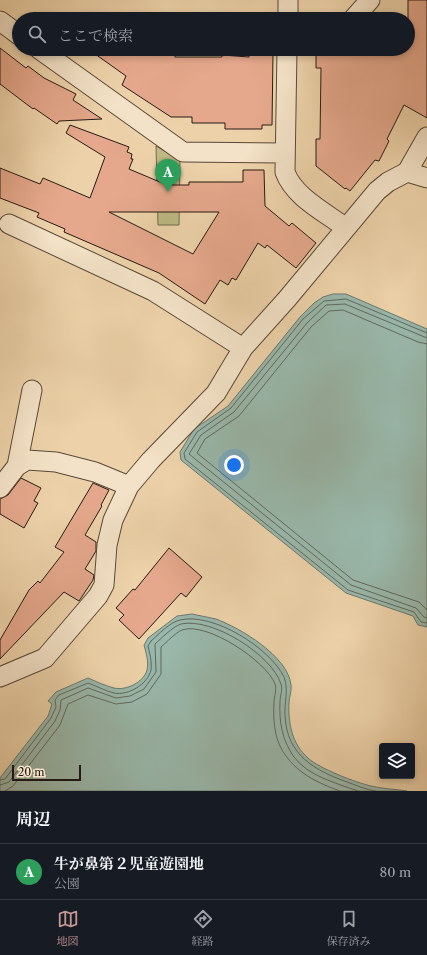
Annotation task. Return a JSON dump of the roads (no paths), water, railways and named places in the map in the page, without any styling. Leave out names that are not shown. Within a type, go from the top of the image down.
[{"type":"street","points":[[288,0],[288,12]]},
{"type":"street","points":[[359,12],[370,0]]},
{"type":"street","points":[[49,56],[183,152],[285,153]]},
{"type":"street","points":[[287,56],[285,153],[286,172],[289,183],[299,193],[346,228]]},
{"type":"street","points":[[0,677],[45,658],[98,596],[104,585],[107,545],[113,520],[129,486],[151,460],[216,393],[243,348],[287,299],[377,191],[388,182],[407,172],[427,138]]},
{"type":"street","points":[[407,172],[427,178]]},
{"type":"street","points":[[9,224],[153,291],[243,348]]},
{"type":"street","points":[[17,466],[32,390]]},
{"type":"street","points":[[0,488],[17,466],[27,460],[56,462],[95,472],[129,486]]},
{"type":"water","points":[[333,294],[346,294],[427,329],[427,627],[418,625],[413,616],[346,593],[181,460],[180,452],[194,429],[228,406],[300,317],[314,303],[323,297]]},
{"type":"water","points":[[192,614],[216,619],[237,629],[261,644],[281,664],[288,674],[291,685],[289,718],[292,733],[298,746],[308,758],[338,775],[357,782],[376,787],[407,791],[0,791],[0,778],[48,716],[52,704],[48,701],[56,692],[88,678],[119,689],[134,685],[142,678],[148,667],[144,645],[148,638],[177,616]]},
{"type":"place","name":"牛が鼻第２児童遊園地","points":[[168,192]]}]
